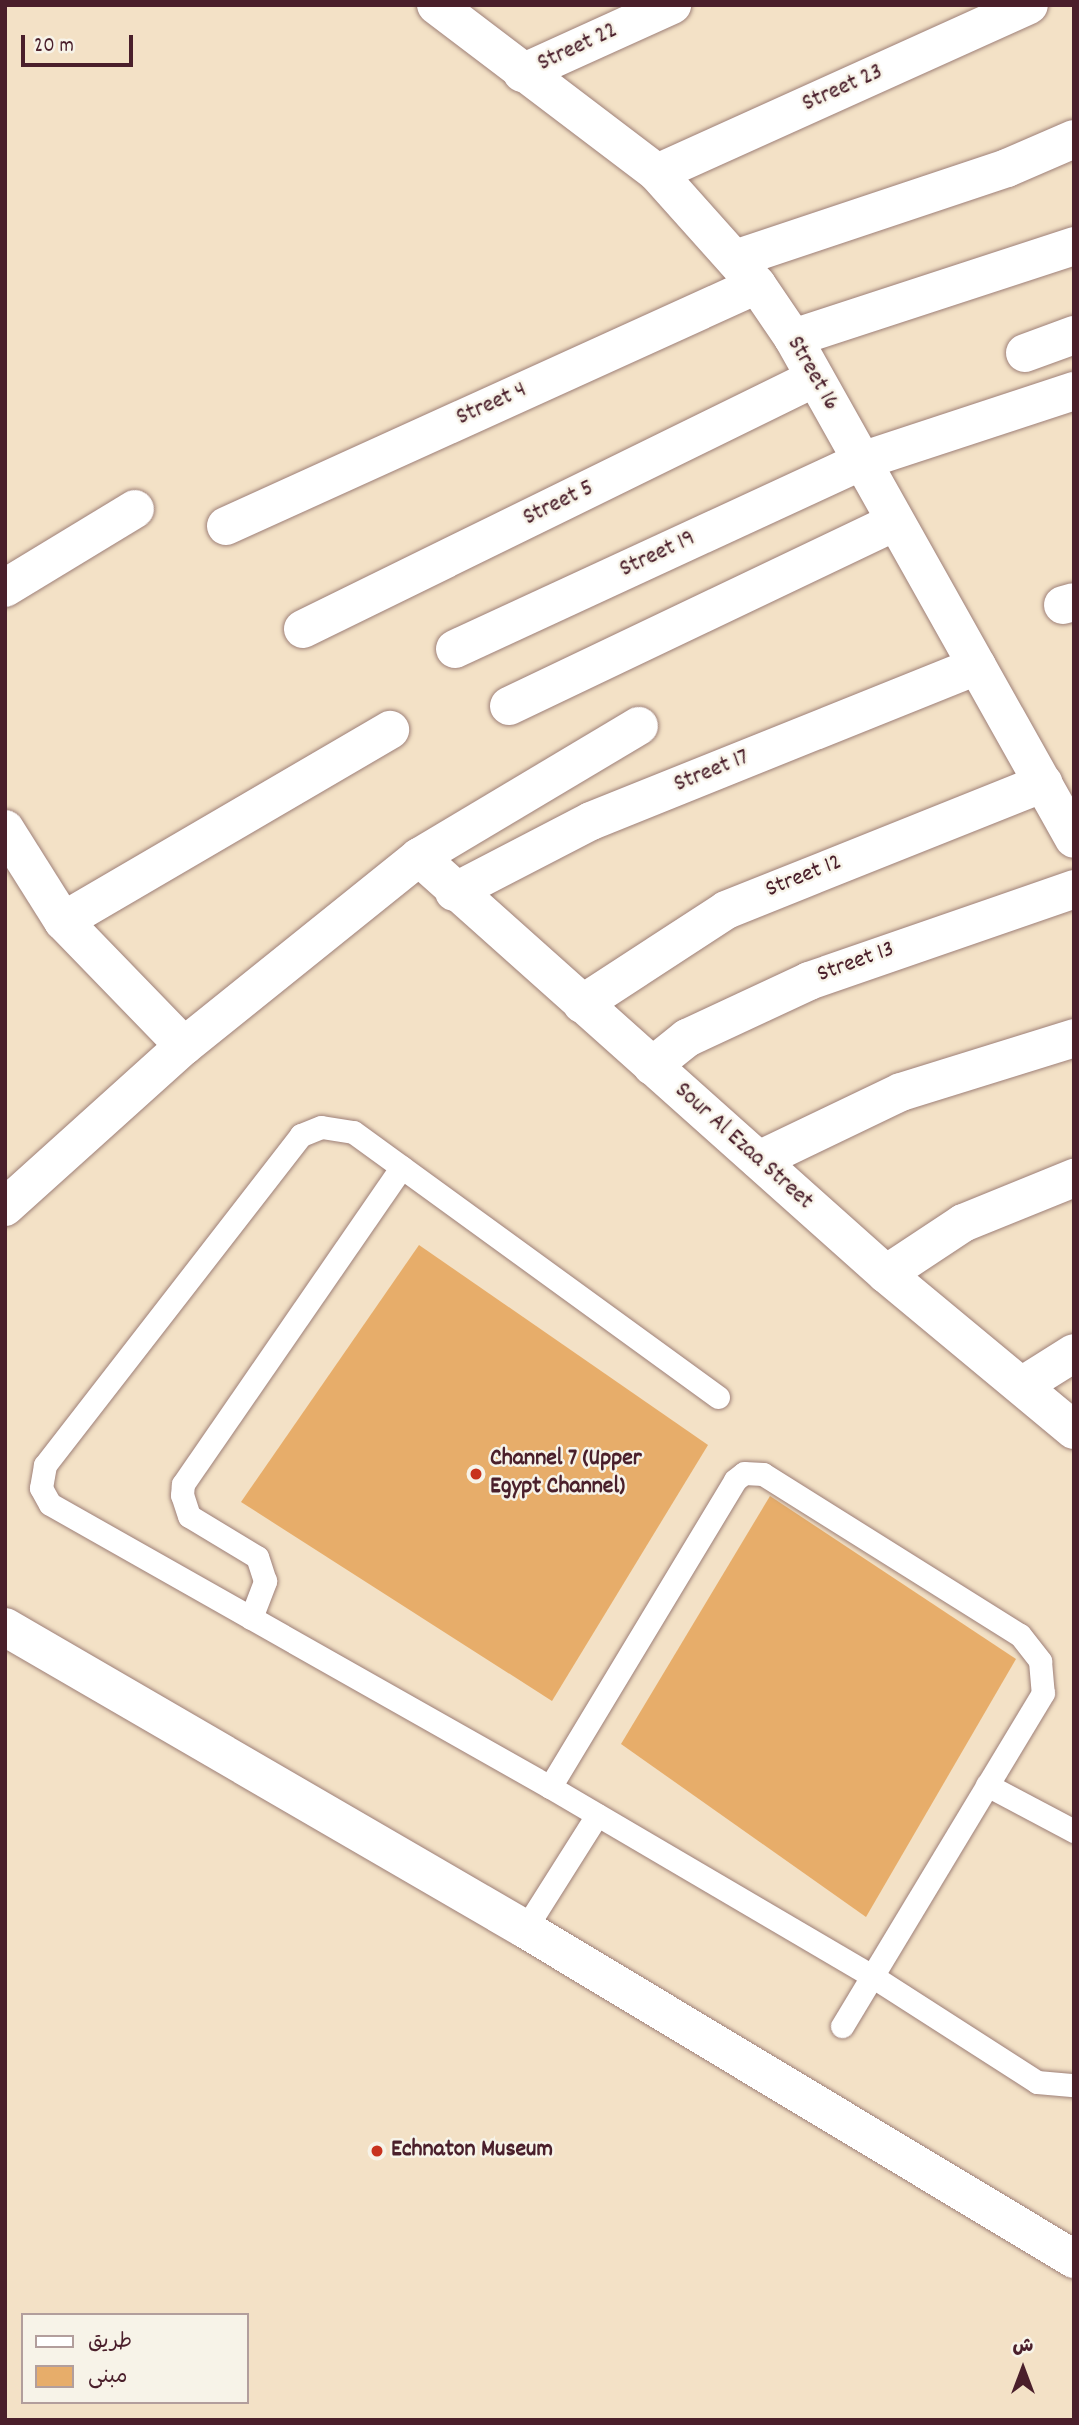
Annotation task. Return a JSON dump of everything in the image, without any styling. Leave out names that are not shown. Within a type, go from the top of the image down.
[{"type":"street","name":"Street 16","points":[[436,5],[522,74],[657,173],[746,272],[793,338],[977,666],[1071,826]]},
{"type":"street","name":"Street 22","points":[[522,74],[672,5]]},
{"type":"street","name":"Street 23","points":[[657,173],[1029,5]]},
{"type":"street","name":"Street 4","points":[[226,526],[746,272],[1074,139]]},
{"type":"street","points":[[793,338],[1074,246]]},
{"type":"street","points":[[1024,354],[1074,335]]},
{"type":"street","name":"Street 5","points":[[303,629],[816,378]]},
{"type":"street","name":"Street 19","points":[[455,649],[861,461],[1074,391]]},
{"type":"street","points":[[5,588],[135,509]]},
{"type":"street","points":[[509,706],[895,522]]},
{"type":"street","name":"Street 17","points":[[454,892],[591,821],[977,666]]},
{"type":"street","points":[[5,1207],[184,1046],[419,857],[639,726]]},
{"type":"street","points":[[63,921],[390,730]]},
{"type":"street","name":"Street 12","points":[[582,1004],[673,940],[726,910],[1044,783]]},
{"type":"street","points":[[5,829],[63,921],[184,1046]]},
{"type":"street","name":"Sour Al Ezaa Street","points":[[419,857],[454,892],[886,1274],[1074,1430]]},
{"type":"street","name":"Street 13","points":[[652,1066],[687,1038],[809,981],[1074,889]]},
{"type":"street","points":[[758,1160],[901,1093],[1074,1038]]},
{"type":"street","points":[[886,1274],[962,1223],[1074,1178]]},
{"type":"street","points":[[1023,1385],[1074,1353]]},
{"type":"street","points":[[5,1627],[525,1929],[1074,2259]]},
{"type":"lane","points":[[718,1398],[402,1167],[343,1129],[321,1127],[301,1135],[42,1471],[41,1488],[50,1504],[550,1787],[872,1976],[1037,2082],[1074,2084]]},
{"type":"lane","points":[[251,1618],[265,1581],[257,1556],[189,1516],[182,1495],[183,1483],[402,1167]]},
{"type":"lane","points":[[550,1787],[735,1480],[744,1473],[764,1474],[1032,1646],[1040,1661],[1043,1693],[842,2025]]},
{"type":"lane","points":[[987,1785],[1074,1831]]},
{"type":"lane","points":[[525,1929],[597,1815]]},
{"type":"building","name":"Channel 7 (Upper Egypt Channel)","points":[[419,1245],[708,1445],[552,1701],[241,1502]]},
{"type":"building","points":[[770,1496],[1016,1659],[866,1917],[621,1744]]},
{"type":"place","name":"Channel 7 (Upper Egypt Channel)","points":[[476,1474]]},
{"type":"place","name":"Echnaton Museum","points":[[377,2151]]}]
